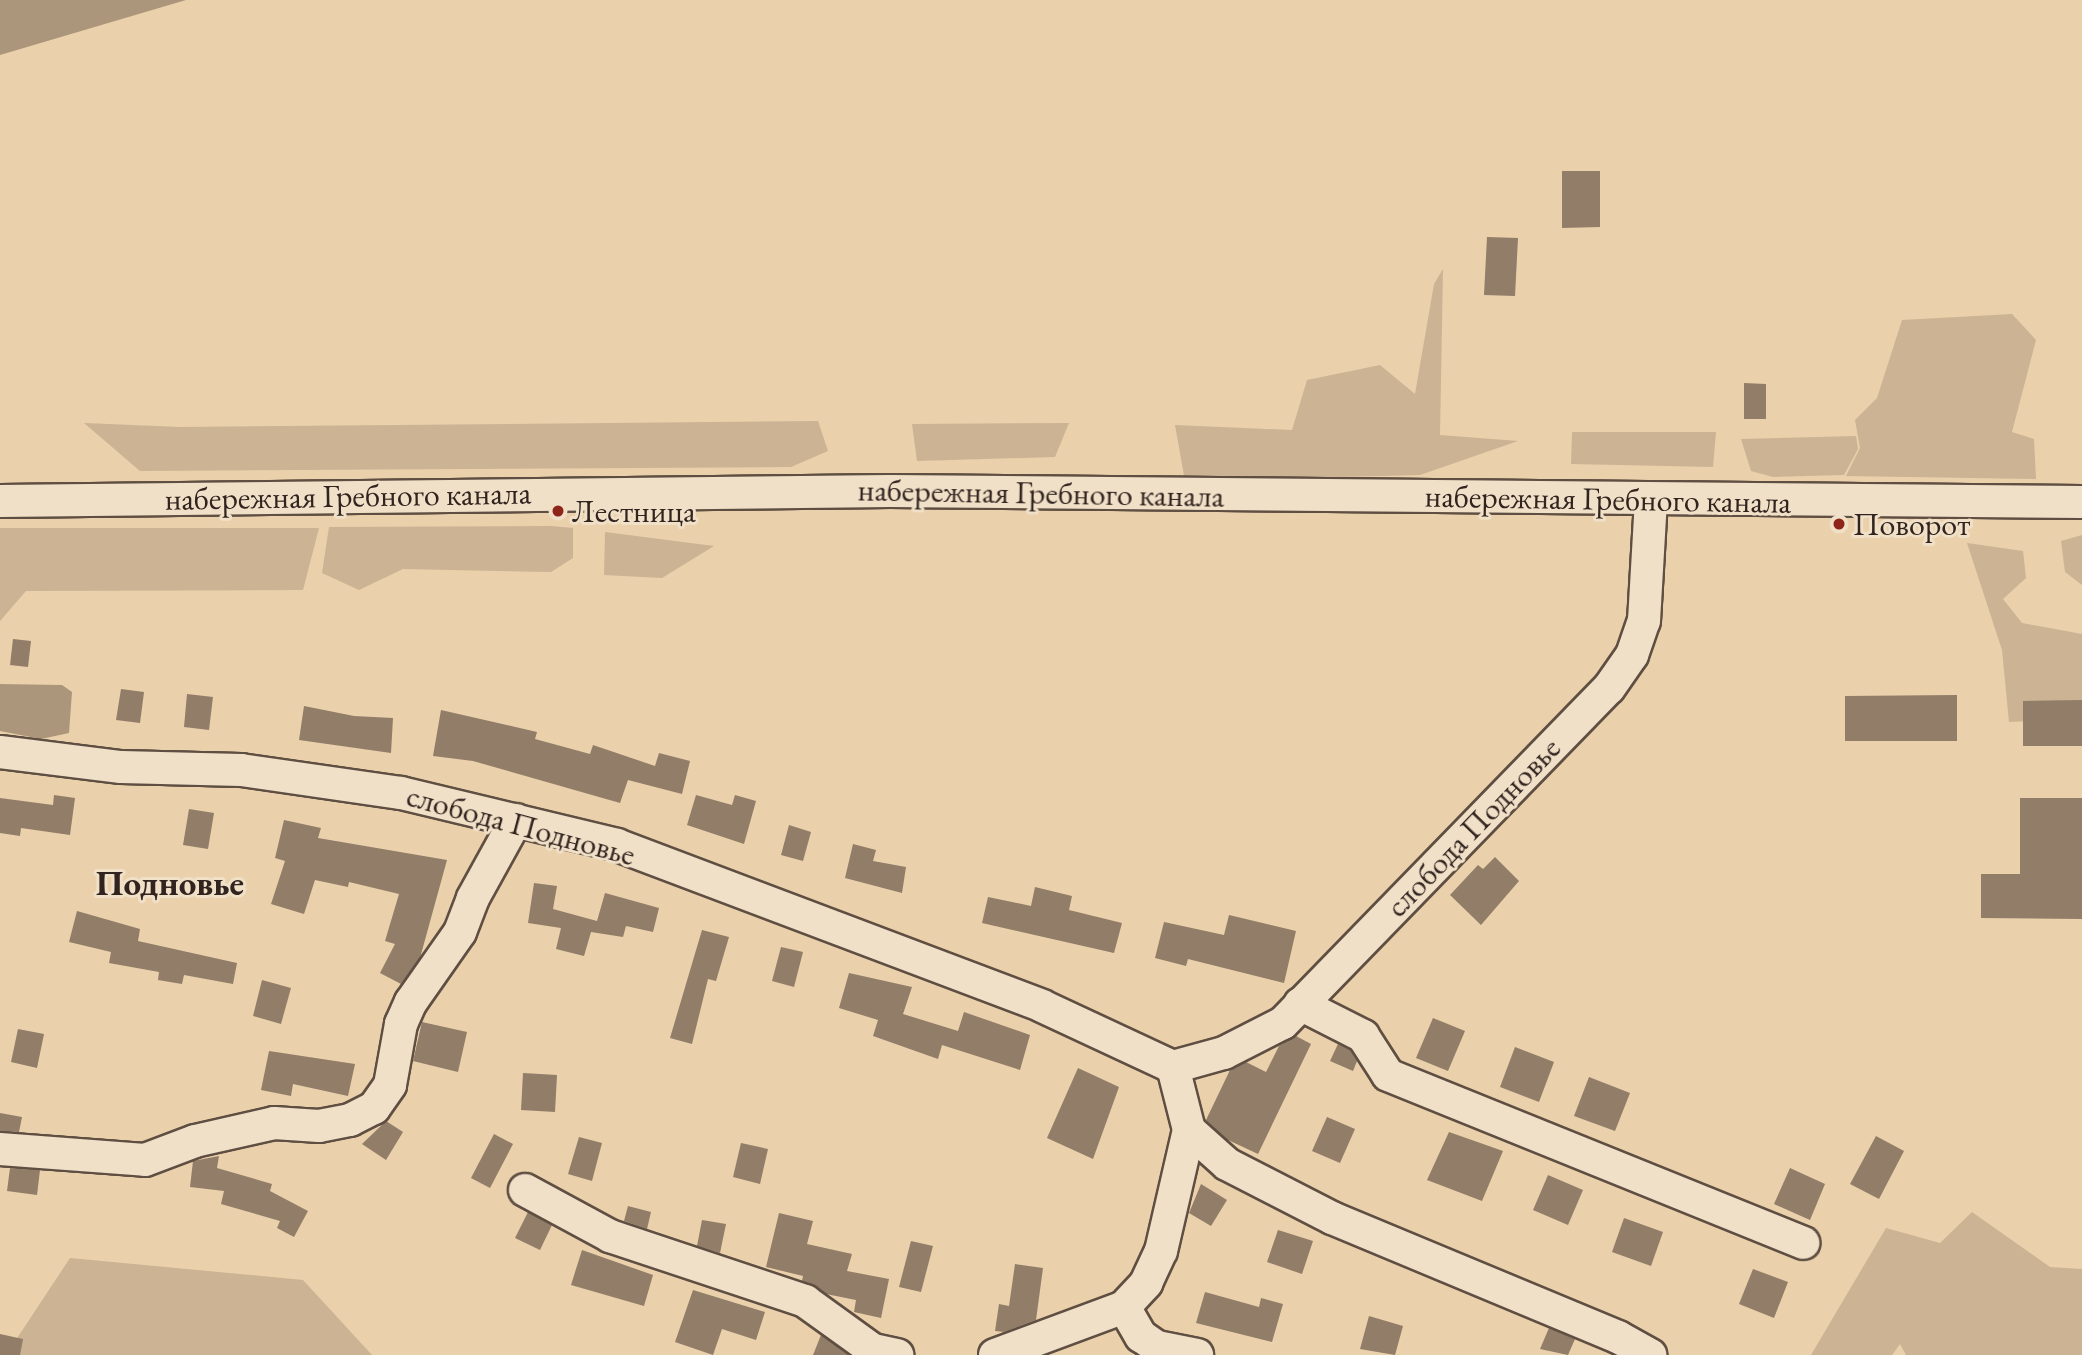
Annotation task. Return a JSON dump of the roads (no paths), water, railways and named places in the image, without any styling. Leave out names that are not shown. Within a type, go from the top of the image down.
[{"type":"street","name":"набережная Гребного канала","points":[[0,501],[876,491],[2082,502]]},
{"type":"street","name":"слобода Подновье","points":[[0,752],[121,767],[241,770],[401,793],[617,845],[1042,1006],[1173,1067],[1224,1054],[1283,1023],[1609,688],[1632,654],[1644,621],[1651,500]]},
{"type":"street","points":[[0,1149],[145,1160],[195,1140],[274,1123],[319,1126],[350,1120],[374,1108],[390,1085],[401,1024],[411,1002],[460,932],[472,898],[516,820]]},
{"type":"street","points":[[1300,1004],[1363,1036],[1388,1075],[1803,1243]]},
{"type":"street","points":[[995,1355],[1124,1307],[1146,1283],[1161,1251],[1189,1130],[1173,1067]]},
{"type":"street","points":[[1189,1130],[1227,1164],[1332,1218],[1618,1337],[1650,1355]]},
{"type":"street","points":[[525,1191],[610,1236],[805,1301],[873,1350],[897,1355]]},
{"type":"street","points":[[1124,1307],[1141,1336],[1157,1347],[1197,1355]]},
{"type":"place","name":"Лестница","points":[[558,511]]},
{"type":"place","name":"Поворот","points":[[1839,524]]},
{"type":"district","name":"Подновье","points":[[170,883]]}]
